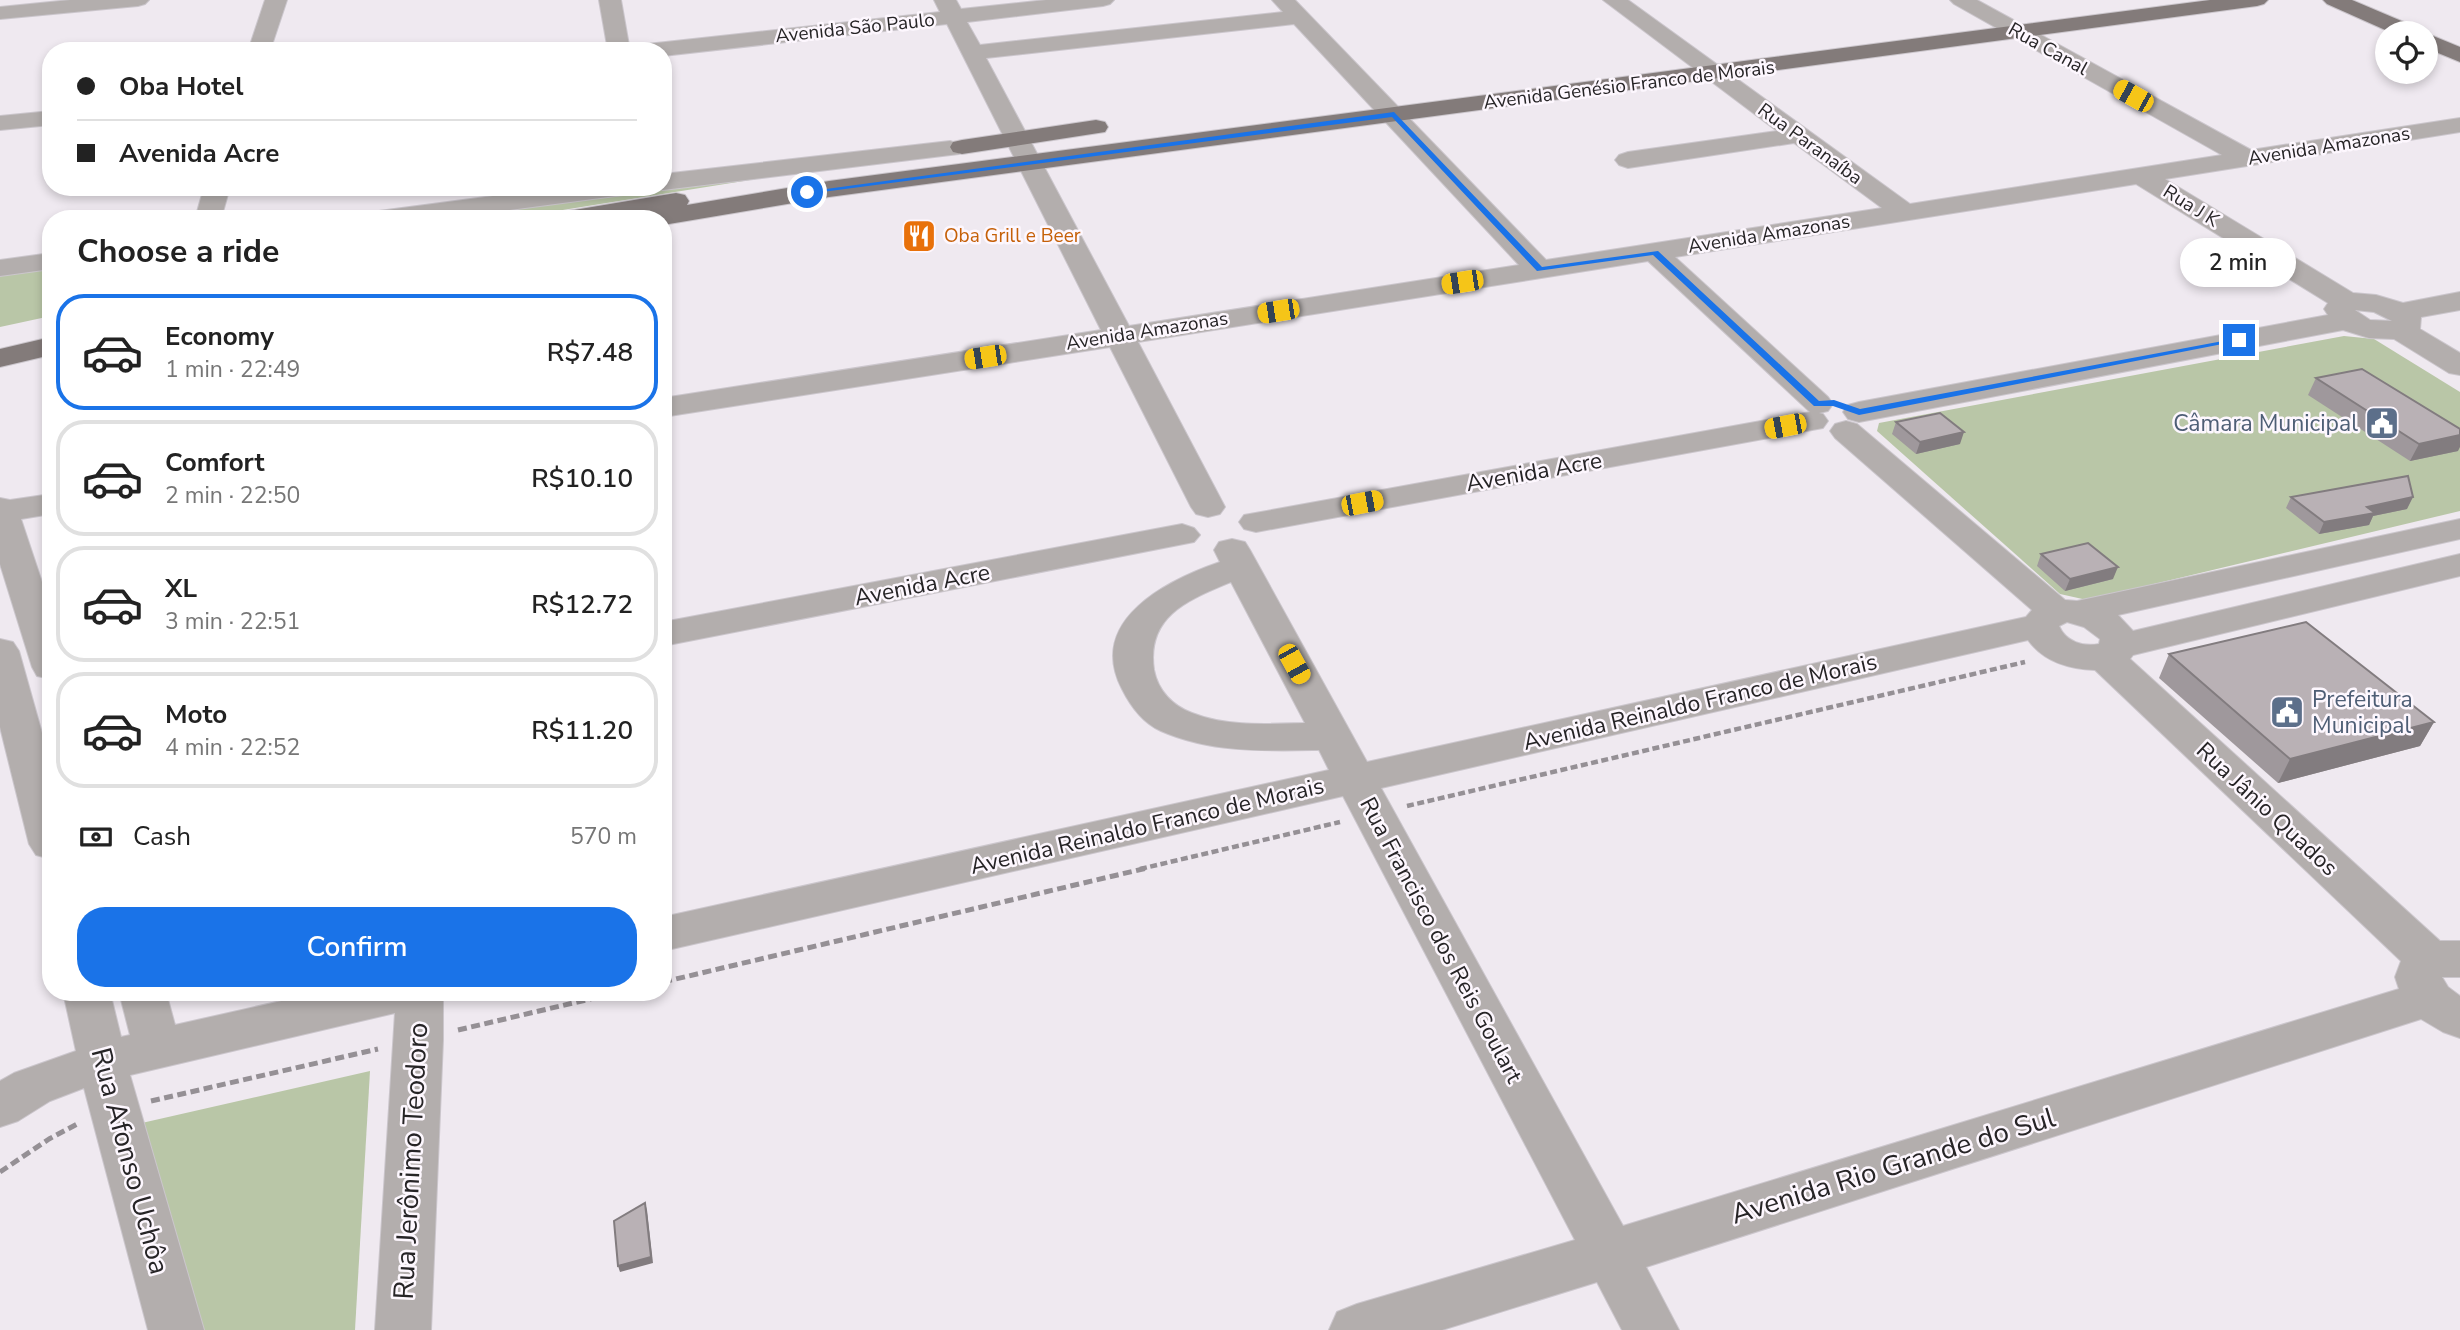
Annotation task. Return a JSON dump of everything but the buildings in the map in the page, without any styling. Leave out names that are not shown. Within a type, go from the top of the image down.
[{"type":"main road","points":[[1946,20],[2102,0]]},
{"type":"main road","name":"Avenida Genésio Franco de Morais","points":[[950,149],[1023,150],[1397,102],[1713,74],[2257,0]]},
{"type":"main road","points":[[2334,0],[2382,21]]},
{"type":"main road","points":[[2438,45],[2460,55]]},
{"type":"main road","name":"Avenida Genésio Franco de Morais","points":[[1659,56],[1713,49]]},
{"type":"main road","name":"Avenida Genésio Franco de Morais","points":[[1346,97],[1373,94],[1397,102]]},
{"type":"main road","name":"Avenida Genésio Franco de Morais","points":[[1023,150],[1113,125]]},
{"type":"main road","points":[[623,210],[830,176],[950,149]]},
{"type":"main road","points":[[672,215],[829,189],[1023,150]]},
{"type":"main road","points":[[0,340],[42,330]]},
{"type":"main road","points":[[0,358],[42,347]]},
{"type":"street","points":[[0,13],[138,0]]},
{"type":"street","points":[[262,42],[276,0]]},
{"type":"street","points":[[610,0],[617,42]]},
{"type":"street","name":"Avenida São Paulo","points":[[672,48],[949,8],[1103,0]]},
{"type":"street","points":[[1283,0],[1373,94]]},
{"type":"street","name":"Rua Paranaíba","points":[[1614,0],[1906,213]]},
{"type":"street","name":"Rua Canal","points":[[1961,0],[2246,159]]},
{"type":"street","points":[[949,8],[1208,507]]},
{"type":"street","points":[[971,54],[1299,17]]},
{"type":"street","points":[[1397,102],[1540,270]]},
{"type":"street","points":[[0,123],[42,118]]},
{"type":"street","name":"Avenida Amazonas","points":[[672,407],[2460,125]]},
{"type":"street","points":[[1628,160],[1797,135]]},
{"type":"street","name":"Avenida Genésio Franco de Morais","points":[[672,182],[950,149]]},
{"type":"street","name":"Rua J K","points":[[2142,176],[2347,311]]},
{"type":"street","points":[[448,210],[554,196]]},
{"type":"street","points":[[1655,253],[1814,412],[1827,429],[2347,311],[2368,328],[2400,321],[2460,300]]},
{"type":"street","points":[[0,268],[42,262]]},
{"type":"street","points":[[2400,321],[2460,366]]},
{"type":"street","name":"Avenida Acre","points":[[1243,547],[1814,412]]},
{"type":"street","points":[[1852,422],[2059,617],[2047,640],[2066,652],[2085,657],[2460,565]]},
{"type":"street","points":[[42,505],[0,511],[42,639]]},
{"type":"street","points":[[1208,507],[1242,511],[1243,547],[1201,549],[1189,543],[1182,535],[1180,527],[1185,518],[1208,507]]},
{"type":"street","name":"Avenida Reinaldo Franco de Morais","points":[[672,932],[1356,780],[2059,617],[2460,529]]},
{"type":"street","name":"Avenida Acre","points":[[672,632],[1182,535]]},
{"type":"street","points":[[1243,547],[1150,613],[1133,640],[1131,659],[1141,692],[1162,714],[1173,720],[1222,735],[1250,738],[1334,736]]},
{"type":"street","name":"Rua Francisco dos Reis Goulart","points":[[1243,547],[1356,780],[1651,1330]]},
{"type":"street","name":"Rua Jânio Quados","points":[[2111,651],[2445,984]]},
{"type":"street","points":[[0,652],[42,811]]},
{"type":"street","name":"Avenida Rio Grande do Sul","points":[[1357,1330],[1610,1254],[2445,984]]},
{"type":"street","name":"Rua Afonso Uchôa","points":[[88,1001],[108,1085],[176,1330]]},
{"type":"street","points":[[144,1001],[157,1047]]},
{"type":"street","points":[[0,1106],[32,1087],[108,1085],[157,1047],[364,1001]]},
{"type":"street","name":"Rua Jerônimo Teodoro","points":[[403,1330],[419,1016]]},
{"type":"path","points":[[0,1172],[49,1139],[108,1085],[419,1016],[545,1001]]},
{"type":"green space","points":[[792,171],[794,173],[672,193],[672,187]]},
{"type":"green space","points":[[599,196],[650,196],[563,210],[491,210]]},
{"type":"green space","points":[[42,268],[42,318],[0,327],[0,273]]},
{"type":"green space","points":[[2344,336],[2374,339],[2460,392],[2460,511],[2087,600],[2060,594],[1877,431],[1879,423]]},
{"type":"green space","points":[[370,1071],[355,1330],[192,1330],[133,1125]]},
{"type":"place","name":"Oba Grill e Beer","points":[[919,236]]},
{"type":"place","name":"Câmara Municipal","points":[[2382,423]]},
{"type":"place","name":"Prefeitura Municipal","points":[[2287,712]]},
{"type":"route","points":[[807,192],[1394,115],[1540,270],[1655,253],[1817,404],[1834,403],[1859,412],[2239,340]]}]
